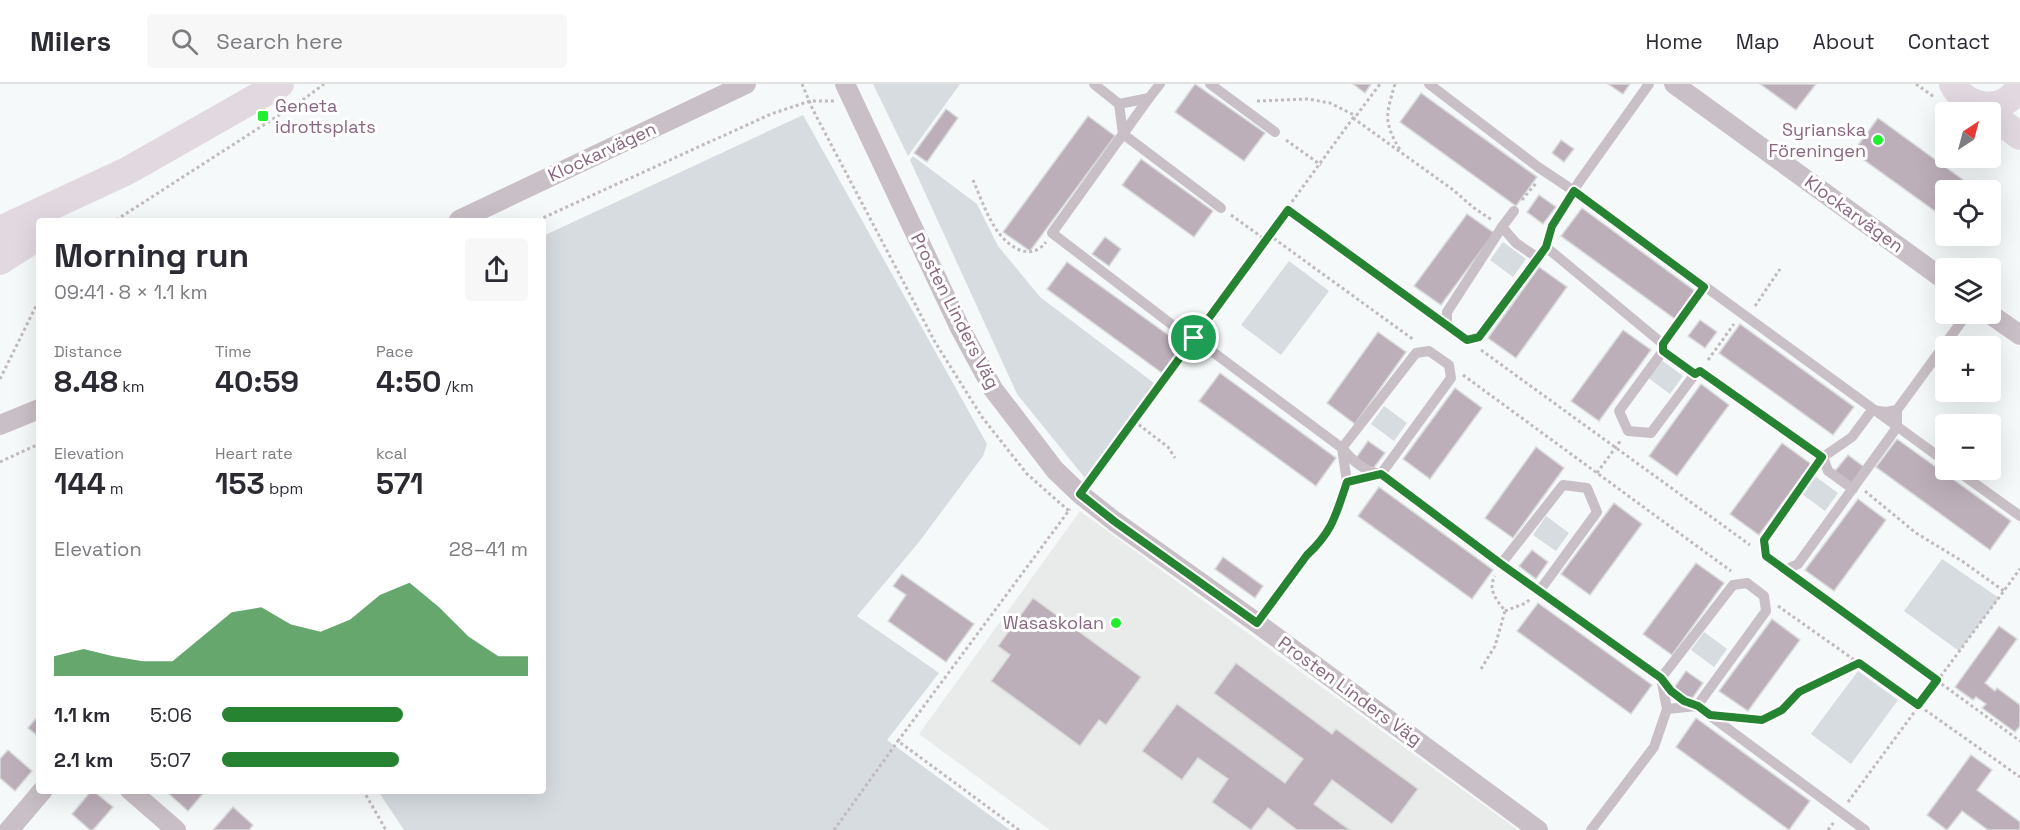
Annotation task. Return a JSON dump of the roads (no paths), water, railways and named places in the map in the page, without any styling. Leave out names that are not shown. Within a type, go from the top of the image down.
[{"type":"main road","points":[[0,230],[127,171],[279,84]]},
{"type":"main road","points":[[1953,84],[1963,98],[1970,102]]},
{"type":"main road","points":[[2001,104],[2014,95],[2020,86]]},
{"type":"main road","points":[[2001,122],[2020,136]]},
{"type":"main road","points":[[65,218],[127,171]]},
{"type":"main road","points":[[0,261],[36,238]]},
{"type":"street","name":"Klockarvägen","points":[[463,218],[746,84]]},
{"type":"street","name":"Klockarvägen","points":[[1674,84],[1935,273]]},
{"type":"street","name":"Prosten Linders Väg","points":[[848,90],[960,327],[993,389],[1054,470],[1123,528],[1257,623],[1538,830]]},
{"type":"street","points":[[2001,322],[2020,335]]},
{"type":"street","points":[[0,425],[36,410]]},
{"type":"street","points":[[9,830],[40,794]]},
{"type":"street","points":[[135,794],[176,830]]},
{"type":"lane","points":[[1094,84],[1119,104],[1124,134],[1221,208]]},
{"type":"lane","points":[[1160,84],[1052,233],[1175,327],[1194,338],[1342,448],[1362,467],[1381,474],[1501,564],[1661,678],[1671,691],[1684,701],[1698,706],[1865,830]]},
{"type":"lane","points":[[1210,84],[1275,132]]},
{"type":"lane","points":[[1429,84],[1545,172],[1935,454]]},
{"type":"lane","points":[[1514,211],[1447,312],[1447,325],[1467,340],[1479,337],[1546,247],[1552,226],[1579,182],[1649,84]]},
{"type":"lane","points":[[1119,104],[1149,98]]},
{"type":"lane","points":[[1502,227],[1516,243],[1538,258]]},
{"type":"lane","points":[[1546,247],[1695,374]]},
{"type":"lane","points":[[1872,410],[1852,437],[1822,457],[1764,540],[1766,556],[1785,570],[1798,564],[1897,427],[1897,410],[1959,324]]},
{"type":"lane","points":[[1663,348],[1619,411],[1628,431],[1651,433],[1695,374],[1700,371],[1822,457],[1828,471],[1855,486]]},
{"type":"lane","points":[[1257,623],[1332,525],[1347,482],[1342,448],[1416,353],[1429,351],[1449,365],[1451,378],[1381,474],[1347,482]]},
{"type":"lane","points":[[1872,410],[1886,412],[1897,410]]},
{"type":"lane","points":[[1970,480],[2020,516]]},
{"type":"lane","points":[[1501,564],[1563,485],[1587,488],[1597,512],[1543,586],[1537,590]]},
{"type":"lane","points":[[1591,830],[1653,747],[1667,709],[1661,678],[1733,585],[1748,583],[1764,596],[1767,611],[1698,706],[1667,709]]},
{"type":"place","name":"Geneta idrottsplats","points":[[263,116]]},
{"type":"place","name":"Syrianska Föreningen","points":[[1878,140]]},
{"type":"place","name":"Wasaskolan","points":[[1116,623]]}]
